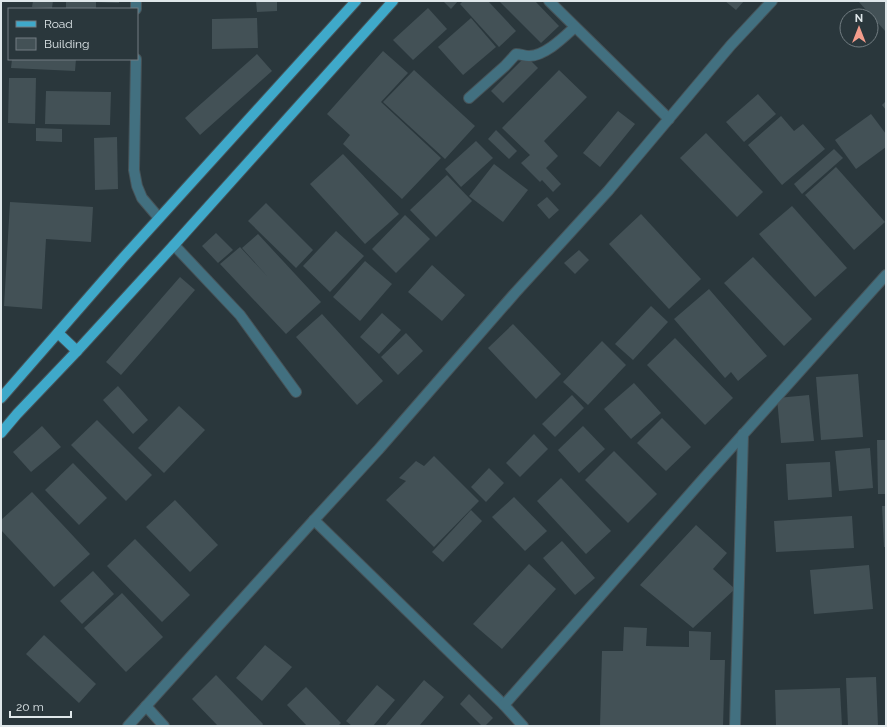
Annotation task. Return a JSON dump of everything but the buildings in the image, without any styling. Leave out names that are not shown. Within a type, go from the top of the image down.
[{"type":"main road","points":[[1,398],[123,258],[356,1]]},
{"type":"main road","points":[[1,433],[174,245],[393,1]]},
{"type":"main road","points":[[58,333],[77,351]]},
{"type":"street","points":[[549,1],[669,119]]},
{"type":"street","points":[[128,726],[379,449],[515,293],[608,191],[731,45],[772,1]]},
{"type":"street","points":[[469,98],[505,66],[516,54],[530,56],[546,51],[575,27]]},
{"type":"street","points":[[136,60],[134,170],[137,186],[142,198],[159,218]]},
{"type":"street","points":[[174,245],[240,315],[296,392]]},
{"type":"street","points":[[504,705],[743,434],[886,275]]},
{"type":"street","points":[[735,726],[743,434]]},
{"type":"street","points":[[314,520],[504,705],[523,726]]},
{"type":"street","points":[[146,706],[164,726]]}]
